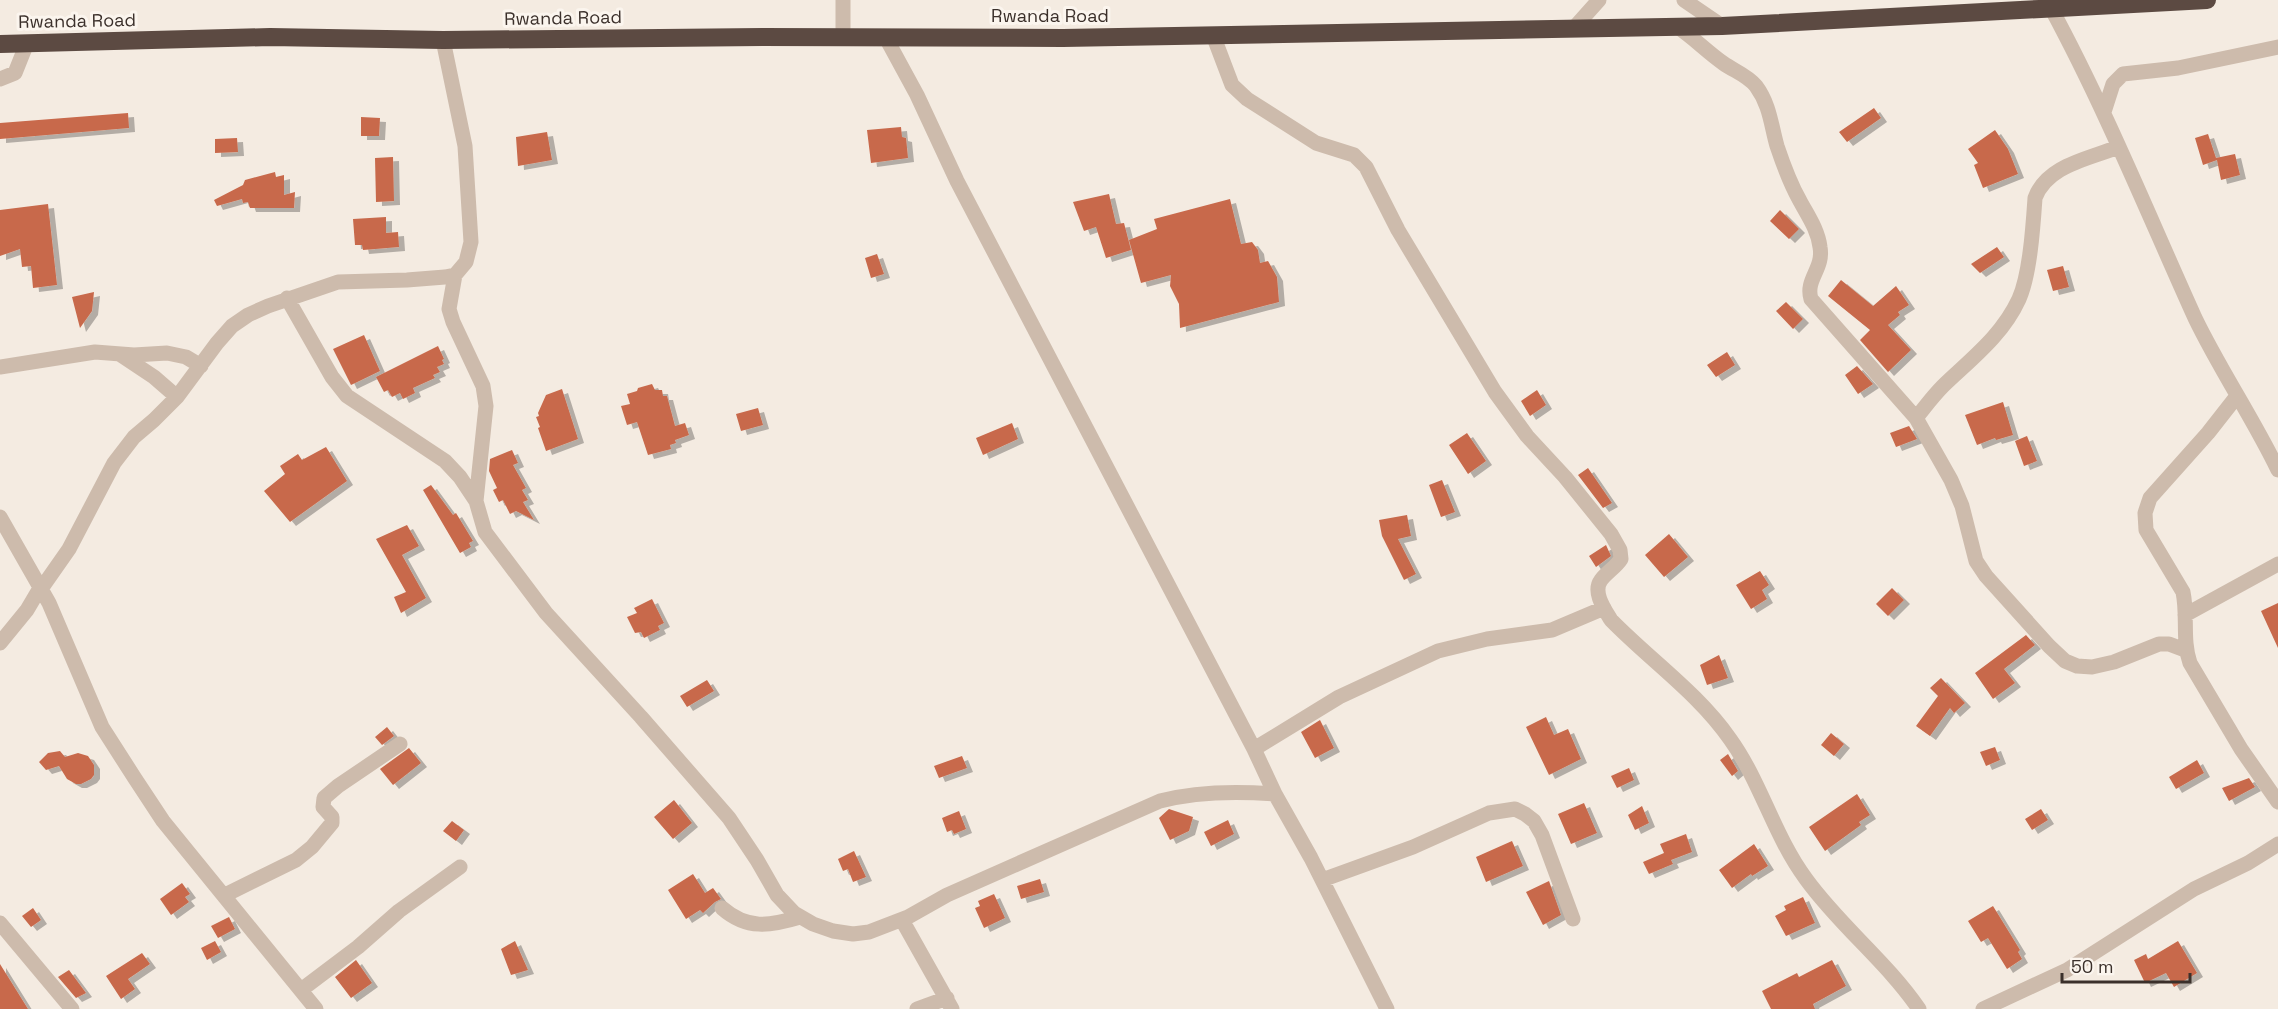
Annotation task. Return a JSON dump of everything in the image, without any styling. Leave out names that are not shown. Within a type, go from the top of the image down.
[{"type":"highway","name":"Rwanda Road","points":[[0,44],[270,37],[443,40],[886,38],[1722,26],[2207,0]]},
{"type":"street","points":[[843,0],[843,37]]},
{"type":"street","points":[[1574,28],[1599,0]]},
{"type":"street","points":[[1684,0],[1722,26]]},
{"type":"street","points":[[2051,8],[2084,68],[2196,318],[2237,396],[2265,442],[2278,470]]},
{"type":"street","points":[[1676,26],[1724,64],[1745,75],[1764,99],[1770,112],[1777,146],[1819,241],[1822,260],[1809,288],[1811,299],[1916,418],[1938,455],[1958,497],[1976,561],[1986,576],[2030,626],[2065,661],[2077,666],[2092,667],[2114,662],[2158,644],[2169,644],[2185,650]]},
{"type":"street","points":[[1212,35],[1232,86],[1247,99],[1316,143],[1354,155],[1366,167],[1398,230],[1513,418],[1580,495],[1617,543],[1621,559],[1600,580],[1598,587],[1604,608],[1619,629],[1696,699],[1730,738],[1745,762],[1789,854],[1804,877],[1828,909],[1885,965],[1919,1009]]},
{"type":"street","points":[[886,38],[917,95],[957,181],[1254,749],[1275,794],[1323,880],[1387,1009]]},
{"type":"street","points":[[443,40],[465,146],[471,242],[466,262],[455,275],[449,309],[483,386],[486,406],[476,501]]},
{"type":"street","points":[[0,79],[15,73],[27,43]]},
{"type":"street","points":[[2104,112],[2113,84],[2123,74],[2178,68],[2278,47]]},
{"type":"street","points":[[1916,418],[1942,387],[1987,345],[2008,320],[2023,286],[2030,248],[2035,198],[2039,187],[2047,178],[2064,168],[2118,147]]},
{"type":"street","points":[[0,643],[27,610],[69,549],[114,463],[134,437],[177,397],[216,343],[232,326],[248,315],[287,298],[338,282],[407,280],[455,275]]},
{"type":"street","points":[[287,298],[332,377],[347,396],[445,461],[460,477],[476,501],[485,532],[546,613],[708,793],[735,826],[777,895],[800,917],[833,931],[853,934],[869,932],[902,920],[947,895],[1160,801],[1193,794],[1226,791],[1275,794]]},
{"type":"street","points":[[0,367],[95,352],[144,356],[167,353],[186,357],[201,366]]},
{"type":"street","points":[[118,354],[153,377],[177,397]]},
{"type":"street","points":[[2237,396],[2208,433],[2150,498],[2145,513],[2146,530],[2169,565],[2182,592],[2185,615],[2185,650],[2190,663],[2235,740],[2278,802]]},
{"type":"street","points":[[0,517],[49,603],[102,727],[164,821],[316,1009]]},
{"type":"street","points":[[2185,615],[2278,564]]},
{"type":"street","points":[[1254,749],[1339,697],[1438,651],[1487,639],[1552,630],[1604,608]]},
{"type":"street","points":[[225,895],[277,871],[306,854],[332,823],[332,817],[323,807],[324,798],[400,744]]},
{"type":"street","points":[[1323,880],[1413,847],[1489,813],[1515,809],[1534,821],[1542,835],[1573,919]]},
{"type":"street","points":[[1983,1009],[2067,970],[2194,889],[2248,863],[2278,844]]},
{"type":"street","points":[[301,990],[350,954],[399,911],[460,867]]},
{"type":"street","points":[[722,908],[738,920],[753,924],[775,923],[800,917]]},
{"type":"street","points":[[902,920],[950,1004],[916,1009]]},
{"type":"street","points":[[0,923],[72,1009]]},
{"type":"building","points":[[1874,108],[1881,118],[1847,142],[1839,132]]},
{"type":"building","points":[[128,113],[129,128],[0,139],[0,123]]},
{"type":"building","points":[[361,117],[380,118],[379,136],[361,136]]},
{"type":"building","points":[[901,127],[902,137],[906,138],[908,158],[871,163],[867,130]]},
{"type":"building","points":[[1995,130],[2008,149],[2018,174],[1983,188],[1974,165],[1978,163],[1968,149]]},
{"type":"building","points":[[547,132],[552,160],[518,166],[516,137]]},
{"type":"building","points":[[2208,134],[2216,158],[2235,154],[2240,175],[2221,180],[2217,160],[2203,165],[2195,138]]},
{"type":"building","points":[[237,138],[238,152],[215,153],[215,139]]},
{"type":"building","points":[[393,157],[394,201],[376,202],[375,158]]},
{"type":"building","points":[[275,172],[276,177],[284,175],[284,195],[295,192],[294,208],[250,208],[248,202],[243,203],[242,199],[217,206],[214,200],[243,185],[245,180]]},
{"type":"building","points":[[1109,194],[1116,224],[1124,223],[1131,250],[1106,258],[1096,227],[1084,231],[1073,202]]},
{"type":"building","points":[[1230,199],[1241,244],[1252,242],[1258,250],[1260,263],[1268,261],[1277,277],[1279,302],[1180,328],[1179,304],[1170,286],[1171,275],[1141,283],[1129,240],[1157,229],[1154,219]]},
{"type":"building","points":[[48,204],[57,285],[33,288],[31,266],[22,267],[20,249],[0,256],[0,210]]},
{"type":"building","points":[[1780,210],[1799,229],[1789,239],[1770,221]]},
{"type":"building","points":[[386,217],[386,233],[398,232],[399,247],[363,250],[362,245],[355,245],[353,219]]},
{"type":"building","points":[[1997,247],[2004,257],[1980,273],[1971,264]]},
{"type":"building","points":[[877,254],[884,274],[871,278],[865,258]]},
{"type":"building","points":[[2063,266],[2069,287],[2053,291],[2047,270]]},
{"type":"building","points":[[1841,280],[1873,306],[1896,286],[1909,305],[1898,312],[1900,315],[1888,325],[1911,350],[1888,372],[1860,340],[1870,330],[1828,296]]},
{"type":"building","points":[[94,292],[92,311],[80,328],[72,297]]},
{"type":"building","points":[[1786,302],[1803,319],[1793,329],[1776,311]]},
{"type":"building","points":[[364,335],[380,371],[351,385],[333,349]]},
{"type":"building","points":[[438,346],[444,364],[437,367],[440,372],[433,375],[435,378],[413,388],[415,393],[403,399],[400,393],[392,397],[388,390],[384,392],[376,377]]},
{"type":"building","points":[[1727,352],[1735,365],[1716,377],[1707,365]]},
{"type":"building","points":[[1857,366],[1873,384],[1858,394],[1845,375]]},
{"type":"building","points":[[652,384],[655,390],[662,390],[663,396],[667,396],[675,426],[685,423],[689,435],[675,440],[676,443],[670,445],[671,449],[648,455],[637,422],[627,425],[621,406],[630,404],[627,394]]},
{"type":"building","points":[[562,389],[578,439],[546,451],[536,417],[539,416],[538,413],[546,395]]},
{"type":"building","points":[[1537,390],[1546,405],[1530,416],[1521,401]]},
{"type":"building","points":[[2003,402],[2013,435],[1996,440],[1995,438],[1977,445],[1965,415]]},
{"type":"building","points":[[758,408],[763,425],[741,431],[736,414]]},
{"type":"building","points":[[1012,423],[1018,439],[983,455],[976,438]]},
{"type":"building","points":[[1909,426],[1917,439],[1896,447],[1890,433]]},
{"type":"building","points":[[1467,433],[1486,461],[1468,474],[1449,445]]},
{"type":"building","points":[[2027,436],[2037,461],[2024,466],[2015,441]]},
{"type":"building","points":[[326,447],[347,481],[290,522],[264,491],[285,474],[280,466],[298,454],[302,460]]},
{"type":"building","points":[[512,450],[518,463],[513,465],[526,488],[522,490],[528,500],[523,502],[534,520],[516,511],[510,514],[503,500],[499,502],[493,490],[497,488],[489,471],[490,459]]},
{"type":"building","points":[[1588,468],[1612,503],[1603,508],[1578,475]]},
{"type":"building","points":[[1442,480],[1455,512],[1441,517],[1429,485]]},
{"type":"building","points":[[431,485],[453,515],[456,513],[473,541],[469,543],[471,547],[460,553],[423,490]]},
{"type":"building","points":[[1407,515],[1411,536],[1398,539],[1416,574],[1404,580],[1382,536],[1379,520]]},
{"type":"building","points":[[407,525],[419,546],[402,555],[426,598],[401,613],[394,597],[406,592],[376,539]]},
{"type":"building","points":[[1669,534],[1688,557],[1664,577],[1645,555]]},
{"type":"building","points":[[1606,545],[1611,556],[1596,567],[1589,556]]},
{"type":"building","points":[[1760,571],[1769,585],[1762,590],[1767,599],[1751,609],[1736,585]]},
{"type":"building","points":[[1892,588],[1904,600],[1888,616],[1876,604]]},
{"type":"building","points":[[652,599],[664,623],[658,626],[660,630],[644,638],[641,632],[635,633],[627,617],[637,613],[634,608]]},
{"type":"building","points":[[2278,603],[2278,648],[2261,611]]},
{"type":"building","points":[[2026,635],[2035,645],[2004,669],[2015,683],[1993,699],[1975,673]]},
{"type":"building","points":[[1719,655],[1728,678],[1707,685],[1700,665]]},
{"type":"building","points":[[1941,678],[1965,703],[1954,713],[1950,708],[1930,736],[1916,726],[1938,696],[1930,688]]},
{"type":"building","points":[[707,680],[714,691],[687,707],[680,696]]},
{"type":"building","points":[[1546,717],[1554,735],[1568,729],[1581,759],[1549,775],[1526,727]]},
{"type":"building","points":[[1320,720],[1334,748],[1315,758],[1301,732]]},
{"type":"building","points":[[387,727],[394,736],[382,745],[375,737]]},
{"type":"building","points":[[1831,733],[1844,744],[1834,756],[1821,745]]},
{"type":"building","points":[[1995,747],[2000,760],[1986,766],[1980,752]]},
{"type":"building","points":[[409,748],[421,763],[393,785],[380,769]]},
{"type":"building","points":[[60,751],[65,757],[78,753],[88,756],[94,765],[94,775],[91,779],[76,784],[67,779],[59,766],[46,770],[39,762],[48,753]]},
{"type":"building","points":[[1728,754],[1738,771],[1732,776],[1720,760]]},
{"type":"building","points":[[962,756],[967,768],[939,778],[934,766]]},
{"type":"building","points":[[2197,760],[2204,773],[2176,789],[2169,777]]},
{"type":"building","points":[[1629,768],[1634,780],[1617,788],[1611,776]]},
{"type":"building","points":[[2249,778],[2255,787],[2229,801],[2222,788]]},
{"type":"building","points":[[1857,794],[1870,815],[1859,822],[1861,825],[1825,851],[1809,827]]},
{"type":"building","points":[[674,800],[692,823],[673,839],[654,817]]},
{"type":"building","points":[[1584,803],[1597,833],[1571,844],[1558,814]]},
{"type":"building","points":[[1642,806],[1649,823],[1635,830],[1628,815]]},
{"type":"building","points":[[1169,809],[1193,817],[1189,831],[1170,840],[1159,818]]},
{"type":"building","points":[[2041,809],[2048,820],[2032,830],[2025,819]]},
{"type":"building","points":[[959,811],[966,829],[954,834],[952,830],[947,832],[942,818]]},
{"type":"building","points":[[1228,820],[1234,834],[1211,846],[1204,832]]},
{"type":"building","points":[[452,821],[464,830],[456,841],[443,831]]},
{"type":"building","points":[[1686,834],[1692,852],[1671,860],[1673,864],[1649,874],[1643,862],[1664,853],[1660,844]]},
{"type":"building","points":[[1512,841],[1523,866],[1486,882],[1476,857]]},
{"type":"building","points":[[1754,844],[1768,866],[1752,876],[1751,874],[1732,888],[1719,870]]},
{"type":"building","points":[[854,851],[866,877],[853,882],[848,869],[843,871],[838,859]]},
{"type":"building","points":[[693,874],[705,893],[713,888],[721,899],[703,913],[700,910],[686,919],[668,890]]},
{"type":"building","points":[[1040,879],[1044,892],[1021,899],[1017,886]]},
{"type":"building","points":[[1549,881],[1561,915],[1543,925],[1526,892]]},
{"type":"building","points":[[182,883],[190,894],[185,897],[189,902],[171,915],[160,899]]},
{"type":"building","points":[[994,894],[1005,918],[984,928],[975,908],[980,906],[978,901]]},
{"type":"building","points":[[1803,897],[1815,923],[1786,936],[1775,916],[1786,910],[1784,906]]},
{"type":"building","points":[[1993,906],[2020,950],[2018,952],[2022,959],[2007,969],[1988,938],[1981,942],[1968,921]]},
{"type":"building","points":[[33,908],[41,920],[31,927],[22,916]]},
{"type":"building","points":[[229,917],[235,929],[218,938],[211,926]]},
{"type":"building","points":[[215,941],[221,952],[207,960],[201,948]]},
{"type":"building","points":[[515,941],[528,970],[511,975],[501,949]]},
{"type":"building","points":[[2178,941],[2197,973],[2174,987],[2166,973],[2145,983],[2134,960],[2146,954],[2148,959]]},
{"type":"building","points":[[142,953],[150,964],[128,979],[135,989],[121,999],[106,976]]},
{"type":"building","points":[[356,960],[372,983],[351,998],[335,977]]},
{"type":"building","points":[[1832,960],[1846,986],[1813,1004],[1815,1009],[1771,1009],[1762,991],[1797,973],[1799,977]]},
{"type":"building","points":[[0,964],[28,1009],[0,1009]]},
{"type":"building","points":[[69,970],[86,993],[76,998],[58,977]]}]
